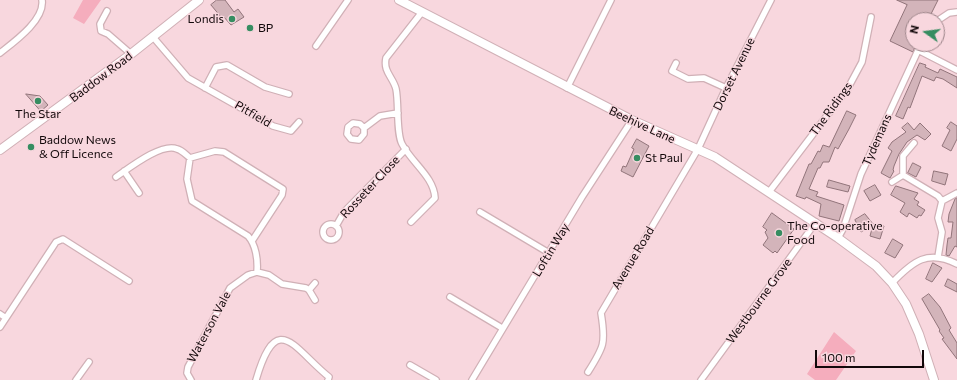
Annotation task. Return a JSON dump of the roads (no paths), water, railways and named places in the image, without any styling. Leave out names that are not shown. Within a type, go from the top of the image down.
[{"type":"main road","name":"Baddow Road","points":[[0,150],[131,54],[199,0]]},
{"type":"main road","name":"Beehive Lane","points":[[399,0],[567,88],[632,120],[715,156],[816,222],[876,266],[892,283],[906,304],[919,334],[934,380]]},
{"type":"street","points":[[0,53],[36,21],[41,12],[42,0]]},
{"type":"street","points":[[316,46],[322,35],[339,15],[348,0]]},
{"type":"street","points":[[567,88],[611,0]]},
{"type":"street","name":"Dorset Avenue","points":[[698,149],[726,88],[771,0]]},
{"type":"street","points":[[107,11],[100,24],[101,31],[108,34],[131,54]]},
{"type":"street","points":[[411,222],[435,198],[434,189],[402,143],[396,88],[386,70],[386,58],[422,12]]},
{"type":"street","points":[[945,16],[949,13],[957,12]]},
{"type":"street","name":"The Ridings","points":[[769,192],[848,88],[862,62],[871,17]]},
{"type":"street","name":"Pitfield","points":[[153,37],[188,78],[205,88],[273,126],[291,131],[299,122]]},
{"type":"street","name":"Tydemans","points":[[838,238],[843,229],[861,174],[917,52]]},
{"type":"street","points":[[922,52],[957,70]]},
{"type":"street","points":[[676,63],[672,71],[688,79],[704,78],[726,88]]},
{"type":"street","points":[[205,88],[216,67],[227,65],[265,87],[289,94]]},
{"type":"street","points":[[364,128],[380,116],[398,113]]},
{"type":"street","name":"Loftin Way","points":[[472,380],[582,197],[632,120]]},
{"type":"street","points":[[903,176],[903,156],[914,143]]},
{"type":"street","points":[[116,177],[138,161],[167,148],[177,148],[190,158]]},
{"type":"street","name":"Rosseter Close","points":[[336,226],[344,212],[406,149]]},
{"type":"street","name":"Avenue Road","points":[[588,372],[599,354],[605,336],[601,313],[698,149]]},
{"type":"street","points":[[190,158],[215,151],[224,152],[283,189],[282,195],[252,241]]},
{"type":"street","points":[[190,158],[187,179],[192,201],[248,236],[252,241],[257,264],[257,272],[269,275],[282,284],[309,290],[315,300]]},
{"type":"street","points":[[124,171],[139,193]]},
{"type":"street","points":[[892,182],[903,176]]},
{"type":"street","points":[[903,176],[938,196],[942,202]]},
{"type":"street","points":[[938,256],[942,232],[938,218],[942,202],[957,193]]},
{"type":"street","points":[[480,212],[549,253]]},
{"type":"street","name":"Westbourne Grove","points":[[701,380],[816,222]]},
{"type":"street","points":[[0,327],[56,242],[63,239],[129,281]]},
{"type":"street","points":[[892,283],[904,271],[922,258],[938,256],[957,264]]},
{"type":"street","name":"Waterson Vale","points":[[191,380],[187,373],[188,367],[230,288],[248,275],[257,272]]},
{"type":"street","points":[[309,290],[315,283]]},
{"type":"street","points":[[450,297],[502,328]]},
{"type":"street","points":[[0,314],[6,318]]},
{"type":"street","points":[[256,380],[260,366],[272,343],[277,339],[283,339],[306,354],[314,365],[328,379]]},
{"type":"street","points":[[76,380],[89,362]]},
{"type":"street","points":[[410,365],[436,380]]},
{"type":"place","name":"Londis","points":[[232,19]]},
{"type":"place","name":"BP","points":[[250,28]]},
{"type":"place","name":"The Star","points":[[38,101]]},
{"type":"place","name":"Baddow News & Off Licence","points":[[31,147]]},
{"type":"place","name":"St Paul","points":[[637,158]]},
{"type":"place","name":"The Co-operative Food","points":[[779,233]]}]
